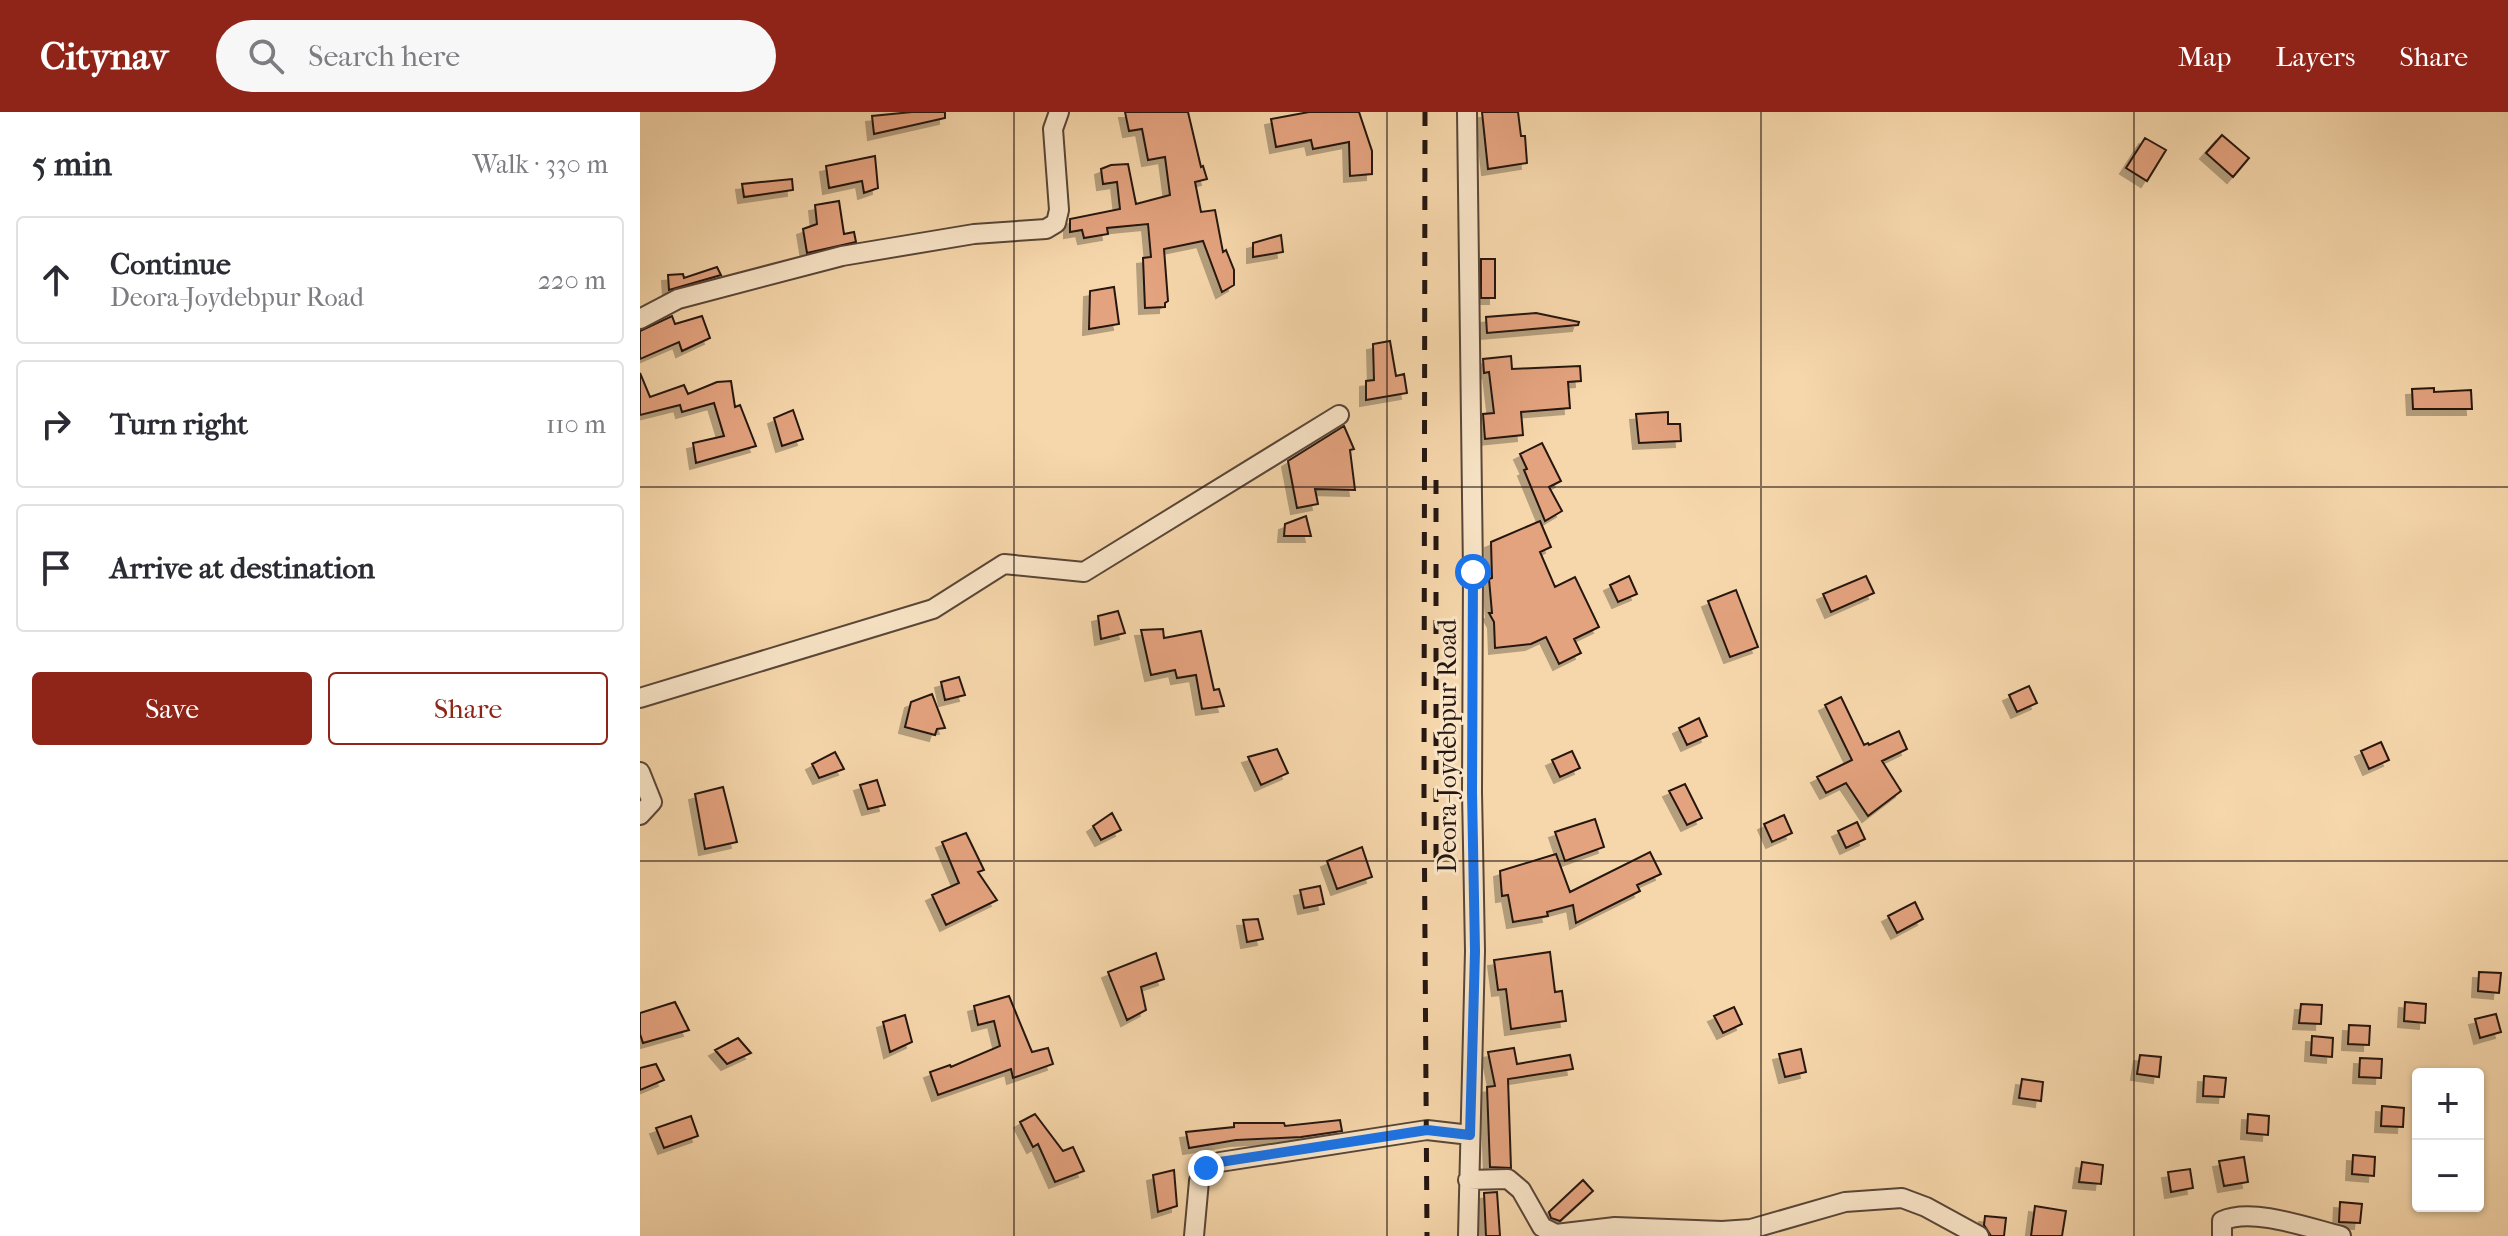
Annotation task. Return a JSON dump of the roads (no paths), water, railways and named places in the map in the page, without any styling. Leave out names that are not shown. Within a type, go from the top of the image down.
[{"type":"street","points":[[640,319],[678,299],[842,256],[974,234],[1046,229],[1056,223],[1059,210],[1053,129],[1059,112]]},
{"type":"street","name":"Deora-Joydebpur Road","points":[[1467,112],[1475,951],[1468,1236]]},
{"type":"street","points":[[640,698],[933,609],[1004,564],[1084,572],[1339,415]]},
{"type":"street","points":[[640,772],[652,802],[640,815]]},
{"type":"street","points":[[1194,1236],[1199,1181],[1206,1168],[1220,1162],[1427,1130],[1470,1135]]},
{"type":"street","points":[[1468,1180],[1508,1179],[1521,1190],[1542,1227],[1556,1234],[1615,1227],[1722,1231],[1751,1229],[1845,1202],[1902,1198],[1926,1207],[1979,1236]]},
{"type":"street","points":[[2222,1236],[2222,1221],[2230,1217],[2261,1217],[2341,1236]]},
{"type":"railway","points":[[1425,112],[1427,1236]]},
{"type":"railway","points":[[1436,480],[1436,868]]}]
